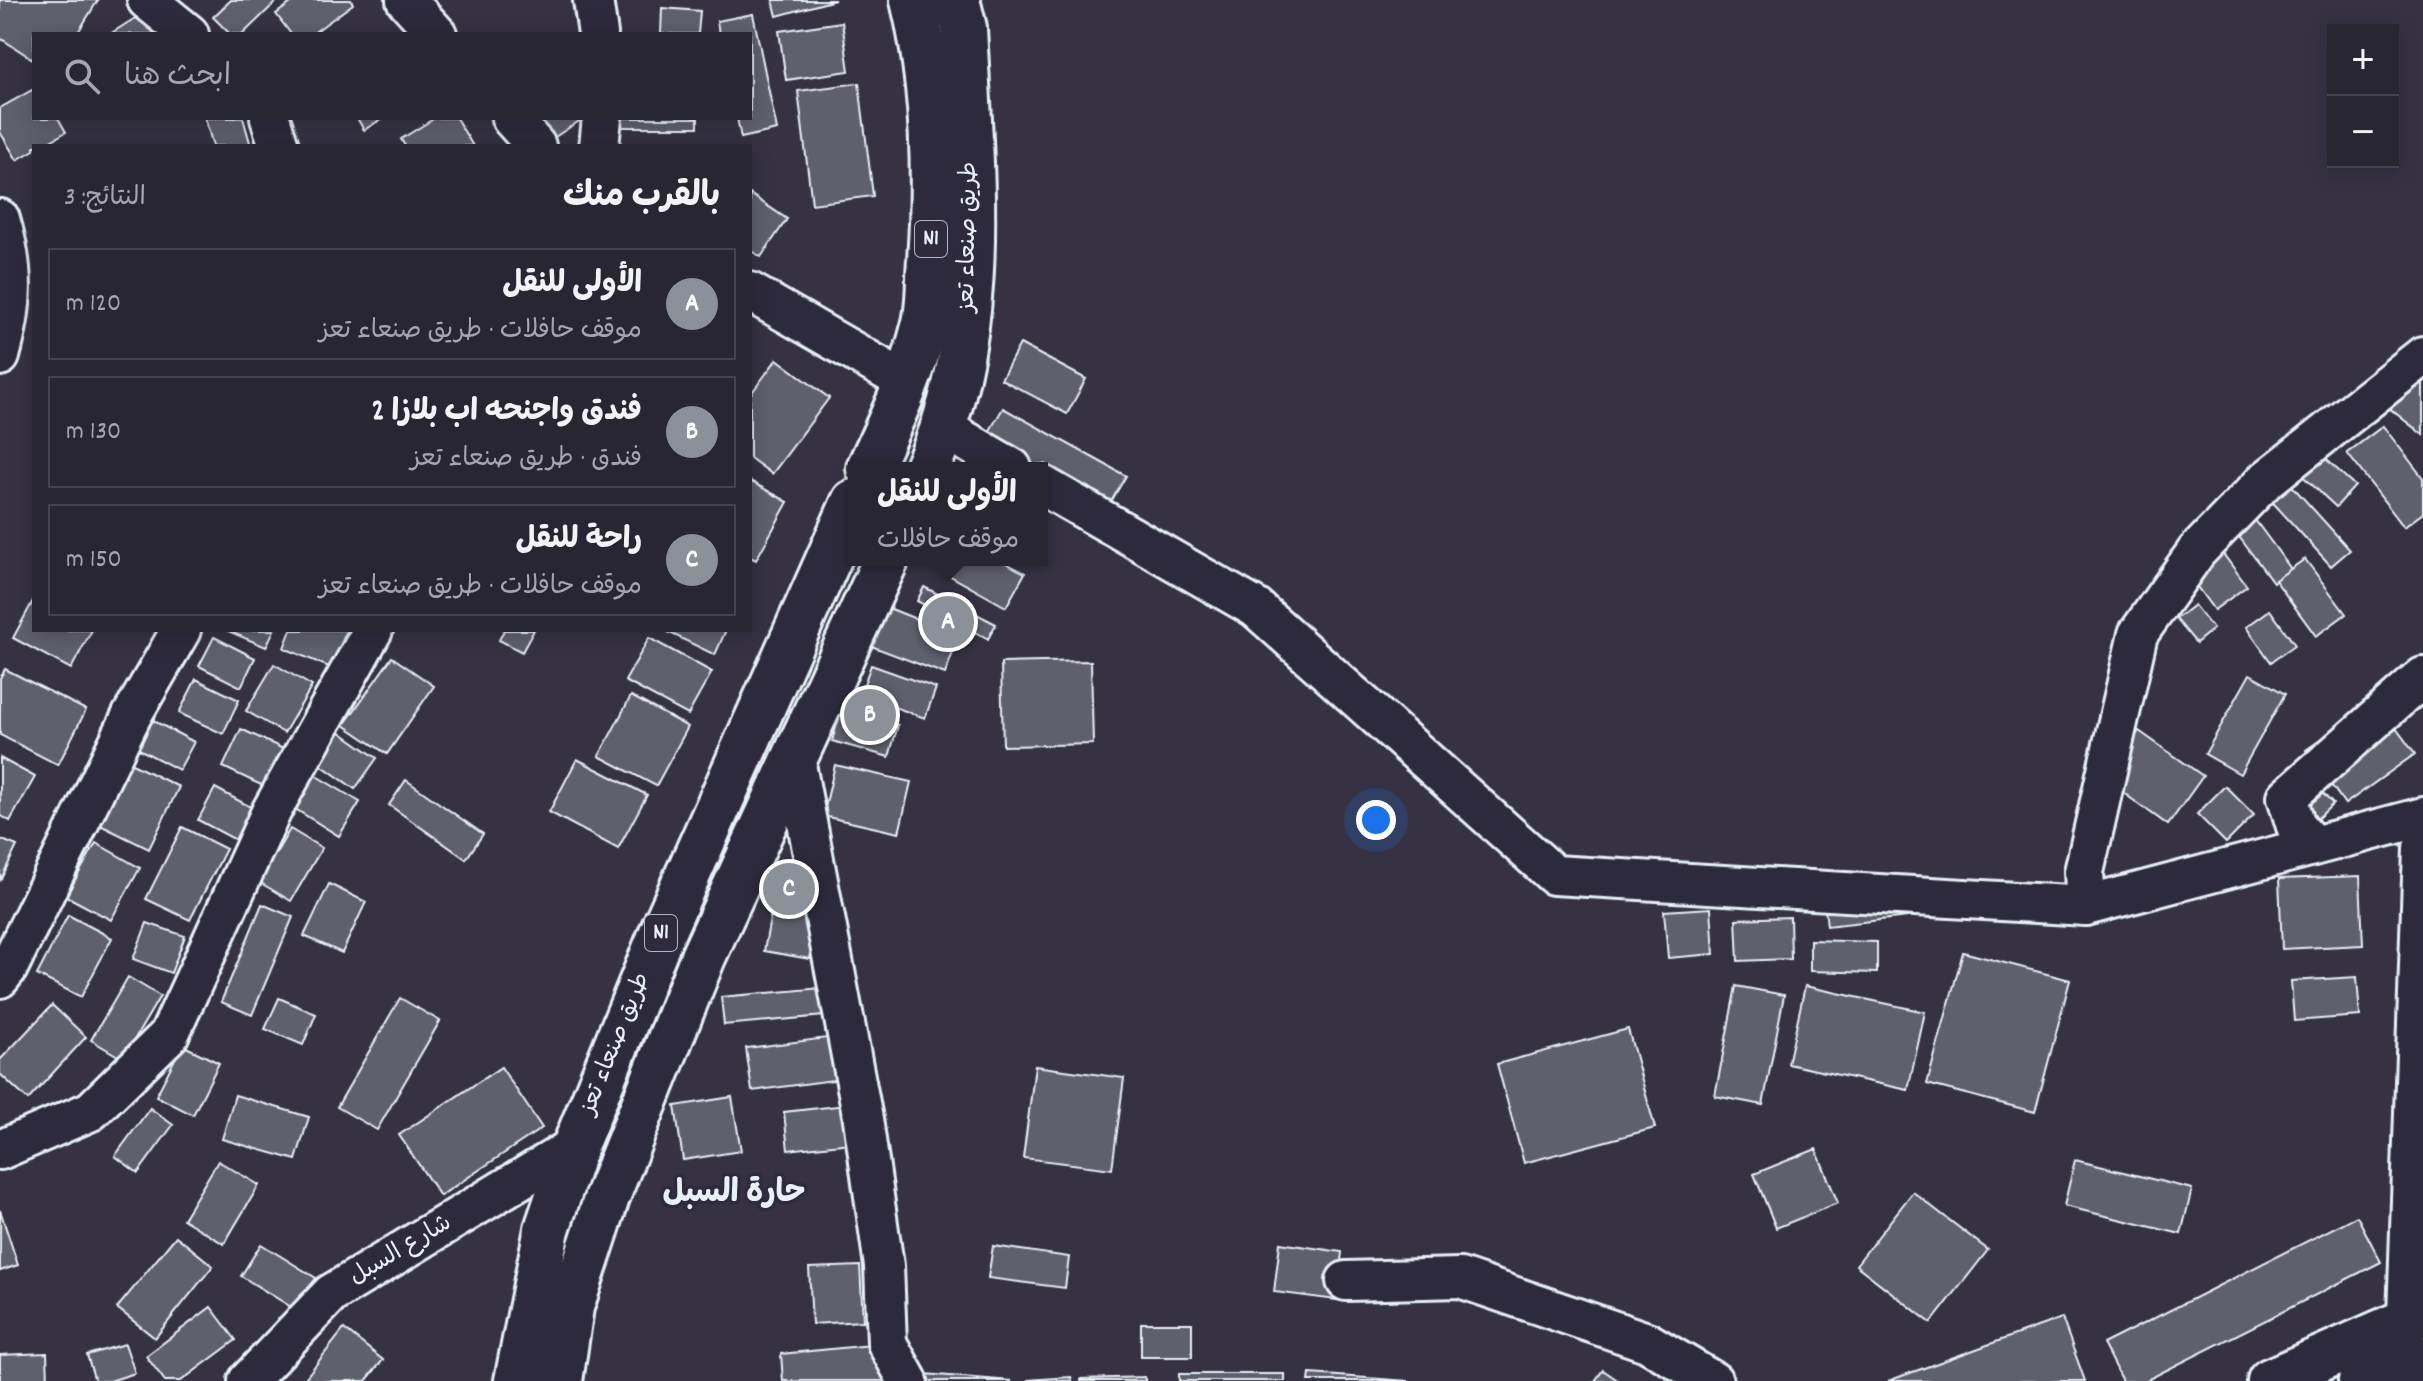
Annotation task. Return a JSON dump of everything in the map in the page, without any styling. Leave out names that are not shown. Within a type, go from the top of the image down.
[{"type":"main road","name":"طريق صنعاء تعز","points":[[872,462],[908,383],[925,323],[932,211],[933,127],[921,31],[913,0]]},
{"type":"main road","name":"طريق صنعاء تعز","points":[[936,449],[967,334],[974,230],[964,28],[957,0]]},
{"type":"main road","name":"طريق صنعاء تعز","points":[[517,1381],[547,1229],[575,1146],[661,935],[848,515]]},
{"type":"main road","name":"طريق صنعاء تعز","points":[[560,1381],[571,1307],[607,1197],[703,957],[883,566]]},
{"type":"main road","points":[[2270,1381],[2415,1316]]},
{"type":"street","points":[[147,0],[187,32]]},
{"type":"street","points":[[406,0],[435,32]]},
{"type":"street","points":[[593,0],[598,32]]},
{"type":"street","points":[[271,120],[278,144]]},
{"type":"street","points":[[513,120],[534,144]]},
{"type":"street","points":[[599,144],[602,120]]},
{"type":"street","points":[[0,219],[12,259],[10,318],[0,356]]},
{"type":"street","points":[[752,293],[908,383]]},
{"type":"street","points":[[2086,906],[2084,872],[2138,634],[2197,551],[2265,481],[2423,356]]},
{"type":"street","points":[[936,449],[988,462]]},
{"type":"street","points":[[1048,488],[1256,608],[1554,875],[2086,906],[2423,817]]},
{"type":"street","points":[[0,978],[132,715],[180,632]]},
{"type":"street","points":[[0,1150],[91,1111],[169,1035],[272,810],[372,632]]},
{"type":"street","points":[[2313,846],[2296,826],[2287,797],[2423,677]]},
{"type":"street","points":[[795,759],[863,1119],[884,1266],[887,1343],[908,1381]]},
{"type":"street","points":[[2415,1316],[2423,848]]},
{"type":"street","name":"شارع السبل","points":[[248,1381],[331,1294],[575,1146]]},
{"type":"street","points":[[1346,1281],[1460,1278],[1647,1342],[1713,1381]]},
{"type":"building","points":[[0,0],[98,0],[78,32],[32,32],[32,59],[0,38]]},
{"type":"building","points":[[231,0],[278,0],[245,32],[228,32],[213,17]]},
{"type":"building","points":[[295,0],[351,0],[353,4],[315,32],[290,32],[276,14]]},
{"type":"building","points":[[773,0],[835,0],[777,16]]},
{"type":"building","points":[[662,8],[700,11],[698,32],[661,32]]},
{"type":"building","points":[[148,10],[163,32],[113,32]]},
{"type":"building","points":[[753,14],[777,130],[741,138],[737,120],[752,120],[752,32],[719,32],[717,21]]},
{"type":"building","points":[[842,22],[849,71],[786,80],[779,31]]},
{"type":"building","points":[[859,83],[873,196],[812,204],[798,91]]},
{"type":"building","points":[[32,90],[32,120],[59,120],[66,132],[45,144],[32,144],[32,151],[17,160],[0,132],[0,108]]},
{"type":"building","points":[[206,120],[244,120],[250,144],[212,144]]},
{"type":"building","points":[[358,120],[380,120],[364,130]]},
{"type":"building","points":[[432,120],[457,120],[472,144],[404,144],[401,139]]},
{"type":"building","points":[[522,120],[581,120],[544,144],[540,144]]},
{"type":"building","points":[[611,120],[698,120],[698,127],[611,127]]},
{"type":"building","points":[[752,195],[787,219],[761,257],[752,251]]},
{"type":"building","points":[[1020,344],[1086,379],[1067,414],[1001,379]]},
{"type":"building","points":[[777,359],[829,398],[772,474],[752,459],[752,392]]},
{"type":"building","points":[[2405,368],[2423,382],[2423,435],[2379,400]]},
{"type":"building","points":[[1003,408],[1126,476],[1108,507],[1048,474],[1048,462],[1027,462],[985,439]]},
{"type":"building","points":[[2383,426],[2423,478],[2423,513],[2404,527],[2347,453]]},
{"type":"building","points":[[2313,447],[2355,486],[2336,507],[2293,467]]},
{"type":"building","points":[[2285,478],[2350,550],[2331,566],[2266,495]]},
{"type":"building","points":[[752,482],[788,502],[756,560],[752,558]]},
{"type":"building","points":[[2255,520],[2291,569],[2273,582],[2237,534]]},
{"type":"building","points":[[2203,527],[2247,586],[2214,610],[2171,551]]},
{"type":"building","points":[[2305,559],[2346,614],[2316,636],[2275,580]]},
{"type":"building","points":[[933,566],[1012,566],[1025,573],[1006,607]]},
{"type":"building","points":[[924,587],[996,624],[988,639],[917,601]]},
{"type":"building","points":[[32,603],[32,632],[91,632],[71,669],[13,638]]},
{"type":"building","points":[[2194,605],[2213,629],[2196,643],[2176,619]]},
{"type":"building","points":[[886,607],[959,636],[945,674],[871,646]]},
{"type":"building","points":[[2270,610],[2295,645],[2271,662],[2246,627]]},
{"type":"building","points":[[231,632],[273,632],[266,647]]},
{"type":"building","points":[[290,632],[346,632],[331,668],[284,648]]},
{"type":"building","points":[[503,632],[533,632],[522,652],[499,640]]},
{"type":"building","points":[[668,632],[725,632],[715,655]]},
{"type":"building","points":[[214,637],[255,658],[241,687],[199,666]]},
{"type":"building","points":[[649,638],[712,672],[688,715],[625,681]]},
{"type":"building","points":[[392,657],[434,686],[387,754],[344,725]]},
{"type":"building","points":[[1091,661],[1093,744],[1003,746],[1001,663]]},
{"type":"building","points":[[274,664],[312,686],[284,733],[246,711]]},
{"type":"building","points":[[871,665],[936,688],[925,718],[860,695]]},
{"type":"building","points":[[5,669],[86,710],[58,765],[0,735],[0,678]]},
{"type":"building","points":[[2250,674],[2285,694],[2240,774],[2205,754]]},
{"type":"building","points":[[196,679],[239,700],[223,734],[179,713]]},
{"type":"building","points":[[631,696],[688,727],[656,786],[599,756]]},
{"type":"building","points":[[2376,701],[2415,754],[2345,804],[2306,750]]},
{"type":"building","points":[[841,710],[898,725],[889,757],[832,741]]},
{"type":"building","points":[[152,720],[194,742],[179,770],[137,748]]},
{"type":"building","points":[[241,729],[294,754],[276,792],[223,767]]},
{"type":"building","points":[[336,729],[377,758],[355,789],[314,760]]},
{"type":"building","points":[[2139,731],[2203,776],[2168,825],[2104,779]]},
{"type":"building","points":[[0,758],[35,777],[10,821],[0,815]]},
{"type":"building","points":[[577,759],[647,795],[618,849],[549,812]]},
{"type":"building","points":[[130,763],[179,787],[149,849],[100,825]]},
{"type":"building","points":[[835,765],[911,782],[899,833],[823,816]]},
{"type":"building","points":[[2302,772],[2333,804],[2302,833]]},
{"type":"building","points":[[313,774],[360,802],[339,836],[292,807]]},
{"type":"building","points":[[406,780],[483,834],[466,859],[389,805]]},
{"type":"building","points":[[2225,786],[2254,815],[2226,843],[2197,814]]},
{"type":"building","points":[[215,788],[264,814],[247,846],[198,820]]},
{"type":"building","points":[[182,827],[226,849],[190,920],[146,899]]},
{"type":"building","points":[[290,829],[322,848],[291,901],[259,882]]},
{"type":"building","points":[[0,839],[17,846],[0,881]]},
{"type":"building","points":[[96,843],[140,868],[111,920],[66,896]]},
{"type":"building","points":[[2360,876],[2363,945],[2282,949],[2279,879]]},
{"type":"building","points":[[329,884],[366,902],[342,953],[304,936]]},
{"type":"building","points":[[775,892],[820,900],[810,959],[764,951]]},
{"type":"building","points":[[1914,898],[1916,916],[1827,926],[1825,908]]},
{"type":"building","points":[[262,904],[293,917],[252,1015],[221,1002]]},
{"type":"building","points":[[1711,908],[1714,954],[1668,958],[1664,911]]},
{"type":"building","points":[[68,915],[112,938],[81,997],[37,975]]},
{"type":"building","points":[[1790,917],[1791,959],[1738,961],[1736,919]]},
{"type":"building","points":[[147,923],[185,936],[171,973],[133,959]]},
{"type":"building","points":[[1810,940],[1877,942],[1877,973],[1810,971]]},
{"type":"building","points":[[1963,952],[2070,980],[2035,1112],[1927,1084]]},
{"type":"building","points":[[128,977],[160,996],[123,1059],[91,1040]]},
{"type":"building","points":[[2357,977],[2360,1016],[2294,1021],[2291,981]]},
{"type":"building","points":[[1736,986],[1784,995],[1763,1105],[1715,1096]]},
{"type":"building","points":[[1805,986],[1925,1012],[1908,1090],[1788,1064]]},
{"type":"building","points":[[822,988],[824,1016],[724,1025],[721,997]]},
{"type":"building","points":[[279,998],[316,1014],[303,1045],[265,1029]]},
{"type":"building","points":[[400,998],[440,1021],[377,1130],[337,1107]]},
{"type":"building","points":[[52,1005],[86,1037],[28,1100],[0,1074],[0,1060]]},
{"type":"building","points":[[1628,1029],[1655,1128],[1524,1163],[1497,1064]]},
{"type":"building","points":[[843,1036],[849,1078],[752,1091],[746,1048]]},
{"type":"building","points":[[182,1045],[219,1063],[193,1115],[156,1096]]},
{"type":"building","points":[[1035,1066],[1124,1078],[1112,1169],[1023,1158]]},
{"type":"building","points":[[501,1067],[542,1128],[440,1196],[399,1135]]},
{"type":"building","points":[[235,1095],[309,1117],[296,1160],[222,1139]]},
{"type":"building","points":[[732,1097],[741,1151],[683,1160],[675,1106]]},
{"type":"building","points":[[846,1105],[850,1143],[788,1150],[784,1112]]},
{"type":"building","points":[[150,1108],[173,1125],[138,1173],[115,1156]]},
{"type":"building","points":[[1816,1149],[1838,1203],[1776,1228],[1754,1174]]},
{"type":"building","points":[[2075,1160],[2192,1189],[2181,1234],[2064,1206]]},
{"type":"building","points":[[218,1161],[259,1185],[224,1244],[183,1219]]},
{"type":"building","points":[[1913,1192],[1988,1250],[1931,1323],[1856,1265]]},
{"type":"building","points":[[0,1210],[18,1265],[0,1271]]},
{"type":"building","points":[[2357,1216],[2381,1262],[2145,1381],[2122,1381],[2103,1344]]},
{"type":"building","points":[[176,1236],[213,1266],[155,1338],[117,1308]]},
{"type":"building","points":[[1280,1243],[1342,1252],[1336,1300],[1274,1292]]},
{"type":"building","points":[[261,1244],[316,1278],[296,1310],[241,1276]]},
{"type":"building","points":[[993,1246],[1069,1257],[1065,1288],[988,1278]]},
{"type":"building","points":[[860,1266],[863,1321],[812,1324],[809,1268]]},
{"type":"building","points":[[211,1307],[236,1340],[181,1381],[165,1381],[146,1356]]},
{"type":"building","points":[[2062,1318],[2085,1381],[1888,1381]]},
{"type":"building","points":[[1141,1323],[1192,1323],[1192,1357],[1141,1357]]},
{"type":"building","points":[[344,1329],[383,1360],[366,1381],[303,1381]]},
{"type":"building","points":[[125,1344],[135,1373],[110,1381],[95,1381],[87,1355]]},
{"type":"building","points":[[881,1344],[885,1381],[783,1381],[781,1354]]},
{"type":"building","points":[[47,1353],[48,1381],[0,1381],[0,1355]]},
{"type":"building","points":[[1603,1370],[1619,1381],[1595,1381]]},
{"type":"building","points":[[912,1373],[1012,1381],[912,1381]]},
{"type":"building","points":[[1179,1374],[1285,1374],[1285,1381],[1179,1381]]},
{"type":"building","points":[[1310,1374],[1409,1381],[1309,1381]]},
{"type":"building","points":[[1071,1377],[1072,1381],[1028,1381],[1028,1380]]},
{"type":"building","points":[[1145,1377],[1145,1381],[1081,1381],[1081,1379]]},
{"type":"place","name":"الأولى للنقل","points":[[948,622]]},
{"type":"place","name":"فندق واجنحه اب بلازا 2","points":[[870,715]]},
{"type":"place","name":"راحة للنقل","points":[[789,889]]},
{"type":"district","name":"حارة السبل","points":[[734,1195]]}]
